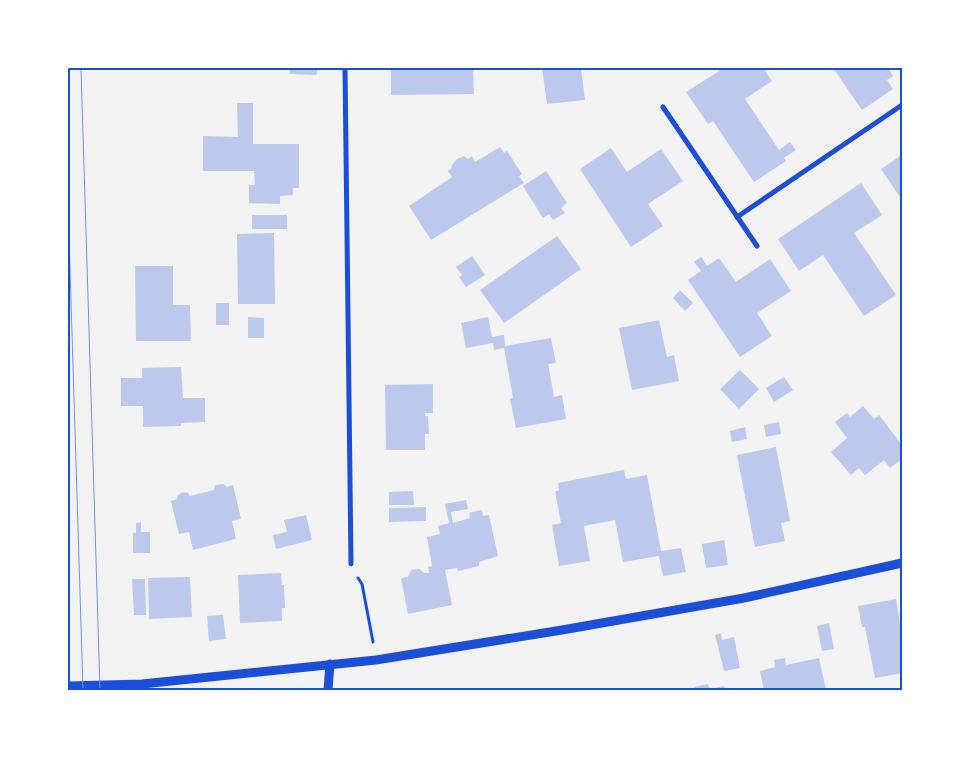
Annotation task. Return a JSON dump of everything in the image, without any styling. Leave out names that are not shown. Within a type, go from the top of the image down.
[{"type":"street","points":[[345,68],[351,564]]},
{"type":"street","points":[[737,217],[902,105]]},
{"type":"street","points":[[663,107],[757,246]]},
{"type":"street","points":[[68,686],[142,684],[376,660],[744,598],[902,563]]},
{"type":"street","points":[[328,690],[330,664]]},
{"type":"path","points":[[351,564],[362,584],[376,660]]},
{"type":"building","points":[[290,68],[317,68],[317,75],[290,74]]},
{"type":"building","points":[[391,68],[473,68],[474,94],[391,95]]},
{"type":"building","points":[[542,68],[581,68],[585,100],[547,104]]},
{"type":"building","points":[[724,68],[763,68],[772,81],[745,99],[779,150],[790,142],[796,150],[784,158],[786,161],[754,182],[713,121],[708,124],[686,92]]},
{"type":"building","points":[[833,68],[888,68],[893,76],[887,80],[893,89],[862,110]]},
{"type":"building","points":[[237,103],[253,103],[253,144],[299,144],[299,188],[293,188],[293,195],[280,196],[280,204],[249,203],[249,185],[255,185],[254,171],[203,171],[203,136],[238,137]]},
{"type":"building","points":[[500,147],[504,153],[507,151],[522,174],[519,176],[524,183],[431,240],[409,206],[452,177],[448,171],[457,159],[464,156],[468,159],[472,156],[475,162]]},
{"type":"building","points":[[611,148],[627,172],[661,149],[683,181],[648,204],[663,226],[631,247],[580,169]]},
{"type":"building","points":[[902,155],[902,200],[881,169]]},
{"type":"building","points":[[546,171],[567,203],[561,208],[565,213],[553,220],[549,214],[543,218],[523,186]]},
{"type":"building","points":[[861,183],[882,215],[854,233],[896,295],[864,316],[823,255],[799,271],[778,239]]},
{"type":"building","points":[[252,215],[287,215],[287,229],[252,229]]},
{"type":"building","points":[[274,233],[275,304],[238,304],[237,234]]},
{"type":"building","points":[[557,236],[581,269],[504,323],[480,290]]},
{"type":"building","points":[[472,256],[485,275],[466,287],[459,277],[462,275],[456,267]]},
{"type":"building","points":[[701,257],[707,266],[719,258],[736,282],[770,259],[791,291],[757,313],[772,336],[740,357],[688,280],[701,271],[694,262]]},
{"type":"building","points":[[135,266],[173,266],[173,305],[190,305],[191,341],[136,341]]},
{"type":"building","points":[[680,290],[693,303],[685,311],[673,298]]},
{"type":"building","points":[[216,303],[229,303],[229,325],[216,325]]},
{"type":"building","points":[[248,317],[264,318],[264,338],[248,338]]},
{"type":"building","points":[[488,317],[492,337],[504,335],[505,346],[551,338],[556,363],[548,364],[554,397],[562,395],[566,419],[516,428],[510,399],[513,398],[504,348],[494,350],[493,343],[466,348],[461,323]]},
{"type":"building","points":[[659,320],[667,357],[674,355],[679,381],[632,390],[619,328]]},
{"type":"building","points":[[181,367],[183,398],[205,398],[205,422],[181,423],[181,426],[143,427],[143,406],[121,406],[121,378],[142,378],[142,368]]},
{"type":"building","points":[[740,370],[759,389],[739,409],[720,389]]},
{"type":"building","points":[[784,377],[793,390],[774,402],[766,388]]},
{"type":"building","points":[[433,384],[433,413],[425,413],[425,416],[428,416],[429,434],[425,434],[425,450],[386,450],[385,385]]},
{"type":"building","points":[[863,406],[874,419],[879,415],[902,443],[902,459],[890,468],[884,460],[865,475],[859,468],[851,475],[831,452],[847,438],[835,422],[847,413],[850,417]]},
{"type":"building","points":[[779,422],[781,434],[766,437],[764,425]]},
{"type":"building","points":[[745,427],[747,439],[732,442],[730,431]]},
{"type":"building","points":[[776,447],[790,521],[781,523],[785,541],[755,547],[737,455]]},
{"type":"building","points":[[624,470],[626,479],[647,475],[661,551],[681,548],[686,572],[663,576],[659,556],[623,562],[615,520],[584,526],[590,561],[559,566],[552,525],[561,523],[555,491],[559,491],[558,483]]},
{"type":"building","points":[[223,484],[227,487],[233,485],[241,519],[232,521],[236,539],[193,550],[189,532],[179,534],[171,501],[177,499],[178,495],[183,492],[188,493],[190,496],[214,490],[215,485]]},
{"type":"building","points":[[413,491],[414,505],[389,505],[389,492]]},
{"type":"building","points":[[466,500],[468,509],[451,512],[453,523],[470,518],[469,513],[482,510],[483,516],[489,515],[498,556],[479,562],[479,566],[458,571],[457,568],[445,570],[452,605],[408,614],[401,578],[408,577],[411,570],[419,569],[424,573],[429,573],[428,567],[432,566],[427,537],[440,534],[438,526],[449,523],[445,504]]},
{"type":"building","points":[[426,507],[426,521],[389,522],[389,508]]},
{"type":"building","points":[[306,515],[312,540],[276,549],[273,535],[287,532],[284,520]]},
{"type":"building","points":[[141,522],[141,532],[150,532],[150,553],[133,553],[133,533],[136,533],[136,523]]},
{"type":"building","points":[[724,540],[728,565],[706,568],[702,544]]},
{"type":"building","points":[[281,573],[282,585],[284,585],[285,608],[282,608],[282,621],[240,623],[238,575]]},
{"type":"building","points":[[190,577],[192,617],[149,619],[148,578]]},
{"type":"building","points":[[132,579],[145,579],[146,615],[134,615]]},
{"type":"building","points":[[896,599],[902,633],[902,673],[875,678],[865,627],[862,627],[858,606]]},
{"type":"building","points":[[223,615],[226,639],[209,641],[207,616]]},
{"type":"building","points":[[829,623],[834,649],[822,651],[817,626]]},
{"type":"building","points":[[721,633],[722,640],[734,637],[740,668],[724,671],[715,635]]},
{"type":"building","points":[[785,658],[786,665],[819,658],[826,690],[764,690],[760,671],[775,667],[774,660]]},
{"type":"building","points":[[708,684],[710,689],[724,686],[725,690],[694,690],[694,687]]},
{"type":"tram line","points":[[81,68],[100,690]]},
{"type":"tram line","points":[[68,203],[83,690]]}]
